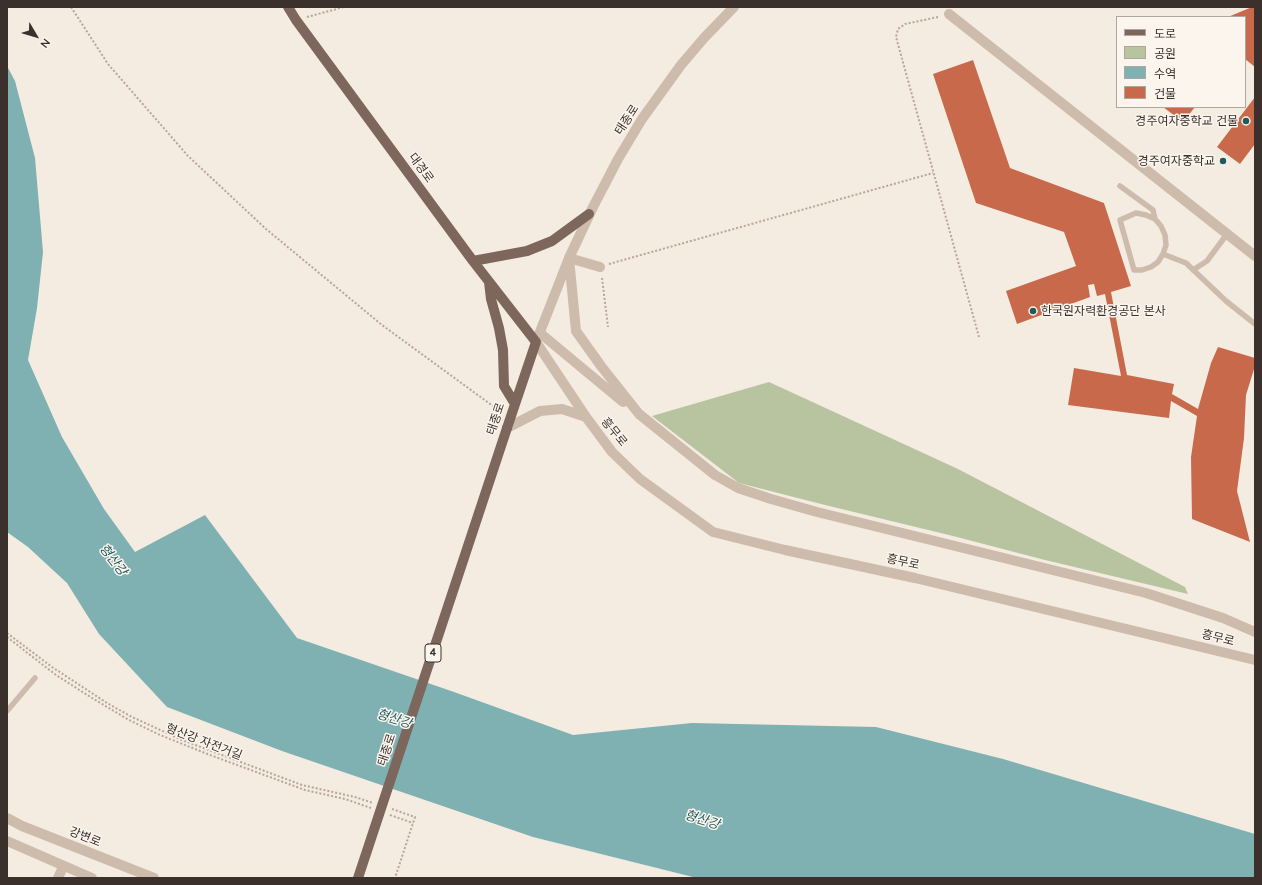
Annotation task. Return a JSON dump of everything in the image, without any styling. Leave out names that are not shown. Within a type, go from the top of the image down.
[{"type":"main road","name":"대경로","points":[[288,7],[473,261],[535,337]]},
{"type":"main road","points":[[473,261],[527,251],[552,241],[589,214]]},
{"type":"main road","points":[[489,282],[491,298],[503,350],[504,386],[515,404]]},
{"type":"main road","name":"태종로","points":[[358,878],[509,424],[535,337]]},
{"type":"street","name":"태종로","points":[[535,337],[589,214],[618,159],[642,119],[681,66],[704,38],[734,7]]},
{"type":"street","points":[[949,11],[1255,256]]},
{"type":"street","name":"흥무로","points":[[569,258],[576,331],[601,366],[639,414]]},
{"type":"street","points":[[569,258],[600,267]]},
{"type":"street","name":"흥무로","points":[[535,337],[639,414],[715,475],[738,488],[817,512],[1146,593],[1223,618],[1255,632]]},
{"type":"street","name":"흥무로","points":[[535,337],[586,417],[612,452],[640,479],[713,532],[785,550],[923,580],[1255,660]]},
{"type":"street","name":"흥무로","points":[[509,424],[540,411],[562,410],[586,417]]},
{"type":"street","name":"강변로","points":[[7,818],[29,829],[154,878]]},
{"type":"street","points":[[7,841],[92,878]]},
{"type":"street","points":[[58,878],[63,866]]},
{"type":"lane","points":[[1120,186],[1153,210],[1155,219]]},
{"type":"lane","points":[[1136,213],[1155,219],[1161,226],[1165,235],[1166,245],[1163,254],[1158,262],[1151,267],[1142,270],[1134,270],[1120,220],[1136,213]]},
{"type":"lane","points":[[1193,270],[1207,261],[1227,234]]},
{"type":"lane","points":[[1163,254],[1186,263],[1226,301],[1255,324]]},
{"type":"lane","points":[[7,711],[35,678]]},
{"type":"path","points":[[71,7],[108,64],[188,156],[266,229],[382,325],[509,424]]},
{"type":"path","points":[[296,20],[344,7]]},
{"type":"path","points":[[949,11],[905,24],[898,29],[896,37],[979,337]]},
{"type":"path","points":[[608,327],[600,267],[933,173]]},
{"type":"path","points":[[7,633],[52,667],[107,703],[132,717],[182,740],[302,785],[355,797],[377,805]]},
{"type":"path","name":"형산강 자전거길","points":[[7,637],[56,675],[129,720],[160,735],[306,790],[345,799],[373,808]]},
{"type":"path","points":[[385,807],[415,817],[396,878]]},
{"type":"path","points":[[386,813],[413,823]]},
{"type":"green space","points":[[769,382],[958,469],[1185,587],[1188,594],[1045,560],[739,483],[652,416]]},
{"type":"water","name":"형산강","points":[[7,66],[15,81],[35,158],[43,252],[37,308],[28,360],[62,437],[104,509],[135,552],[205,515],[297,638],[573,735],[692,723],[876,727],[1003,759],[1255,834],[1255,878],[697,878],[533,837],[282,751],[167,707],[99,634],[67,583],[28,547],[7,532]]},
{"type":"building","points":[[1255,7],[1255,67],[1246,60],[1246,16],[1230,16]]},
{"type":"building","name":"한국원자력환경공단 본사","points":[[973,60],[1010,168],[1104,203],[1131,286],[1111,292],[1127,375],[1174,384],[1172,394],[1198,409],[1211,363],[1218,347],[1255,358],[1255,366],[1246,395],[1244,438],[1237,491],[1250,542],[1192,519],[1191,457],[1197,416],[1171,401],[1169,418],[1068,405],[1074,368],[1121,376],[1105,294],[1097,296],[1094,284],[1088,285],[1090,297],[1017,324],[1006,291],[1076,266],[1064,232],[976,203],[933,74]]},
{"type":"building","name":"경주여자중학교 건물","points":[[1255,97],[1255,144],[1240,164],[1217,147]]},
{"type":"building","name":"경주여자중학교 건물","points":[[1164,108],[1194,108],[1183,122]]},
{"type":"place","name":"경주여자중학교 건물","points":[[1246,121]]},
{"type":"place","name":"경주여자중학교","points":[[1223,161]]},
{"type":"place","name":"한국원자력환경공단 본사","points":[[1033,311]]}]
